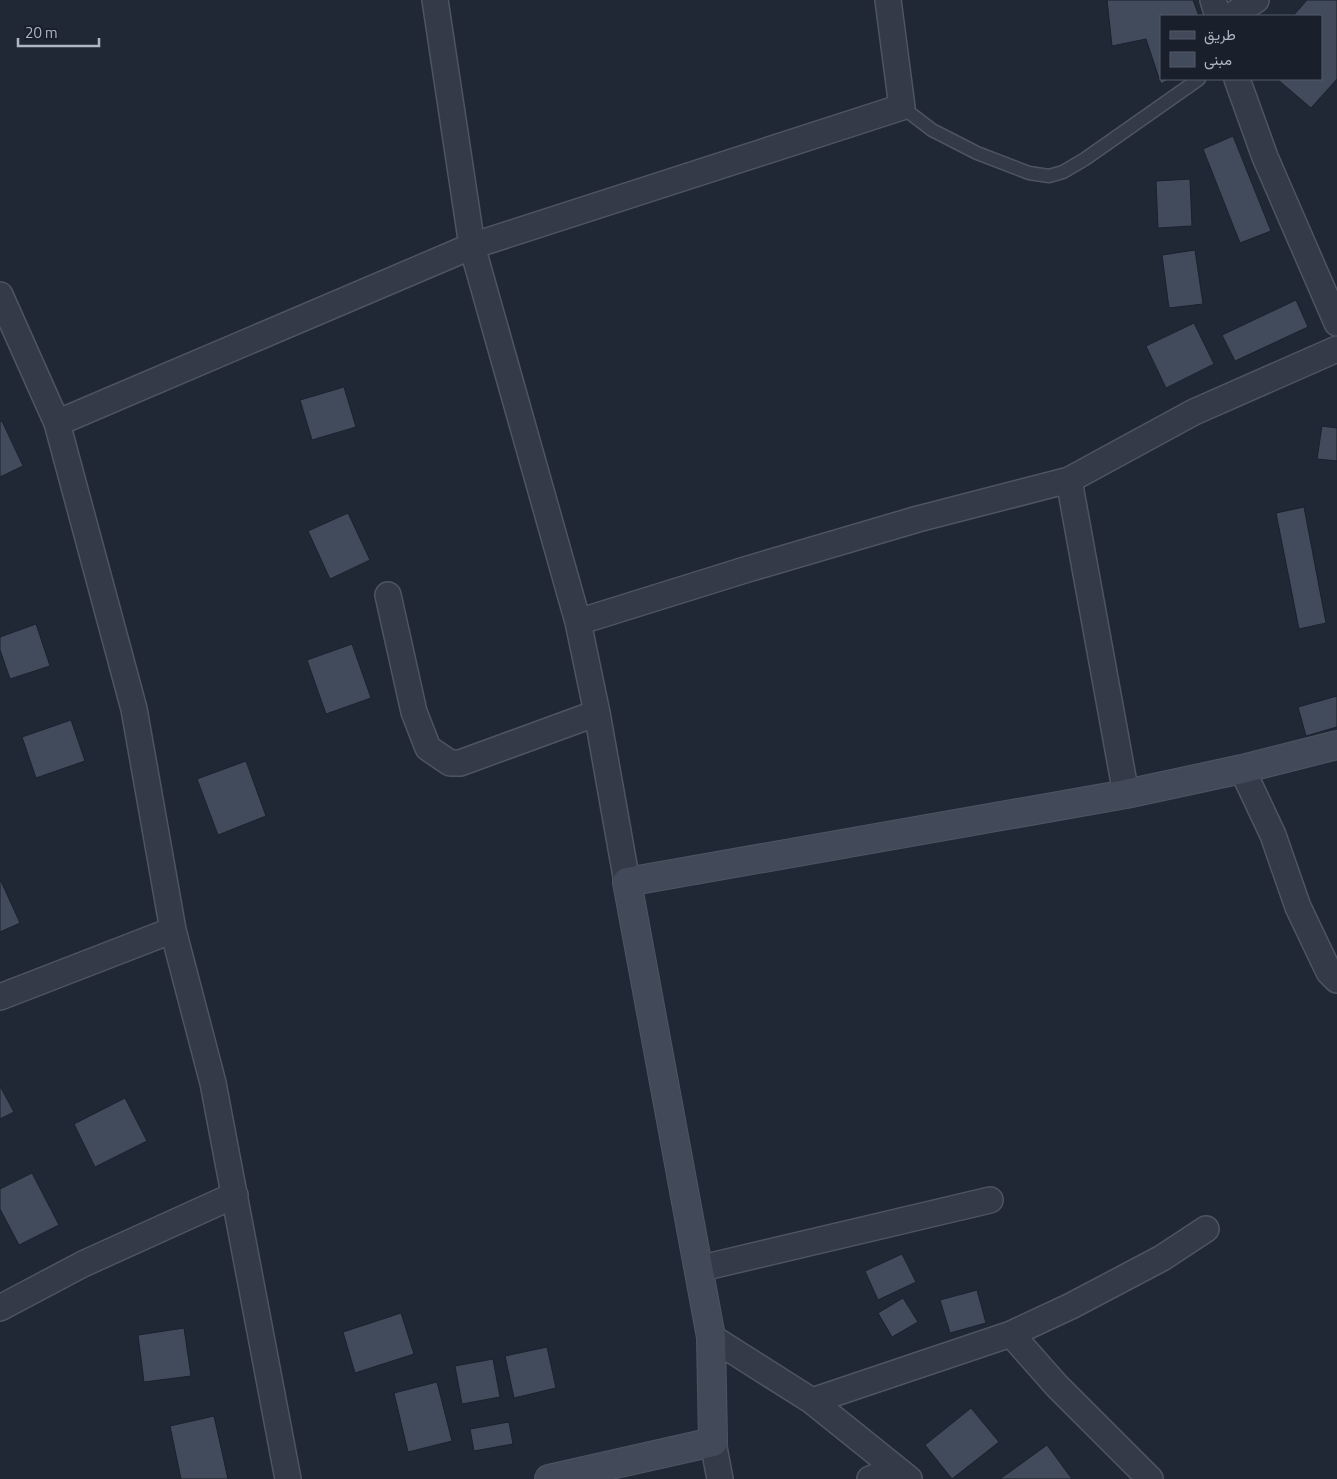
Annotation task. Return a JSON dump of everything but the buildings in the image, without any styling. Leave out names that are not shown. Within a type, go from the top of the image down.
[{"type":"main road","points":[[549,1479],[713,1442],[711,1337],[627,882],[1126,794],[1242,769],[1337,745]]},
{"type":"street","points":[[435,0],[472,246],[578,622],[597,712],[627,882]]},
{"type":"street","points":[[57,423],[472,246],[902,106],[888,0]]},
{"type":"street","points":[[1213,0],[1218,15]]},
{"type":"street","points":[[1233,15],[1256,0]]},
{"type":"street","points":[[1237,80],[1265,157],[1337,323]]},
{"type":"street","points":[[0,295],[57,423],[134,709],[173,930],[213,1083],[288,1479]]},
{"type":"street","points":[[578,622],[748,569],[909,522],[1069,480],[1194,412],[1337,348]]},
{"type":"street","points":[[1069,480],[1126,794]]},
{"type":"street","points":[[388,595],[414,712],[428,748],[440,757],[450,762],[460,763],[597,712]]},
{"type":"street","points":[[1242,769],[1273,835],[1298,907],[1329,972],[1337,980]]},
{"type":"street","points":[[0,997],[173,930]]},
{"type":"street","points":[[0,1308],[83,1264],[235,1195]]},
{"type":"street","points":[[698,1269],[990,1200]]},
{"type":"street","points":[[812,1402],[1011,1334],[1071,1306],[1162,1258],[1206,1229]]},
{"type":"street","points":[[1011,1334],[1057,1386],[1150,1479]]},
{"type":"street","points":[[711,1337],[812,1402],[902,1474]]},
{"type":"street","points":[[713,1442],[720,1479]]},
{"type":"street","points":[[870,1479],[902,1474]]},
{"type":"lane","points":[[902,106],[932,130],[977,153],[1029,173],[1049,176],[1063,172],[1085,159],[1199,80]]}]
